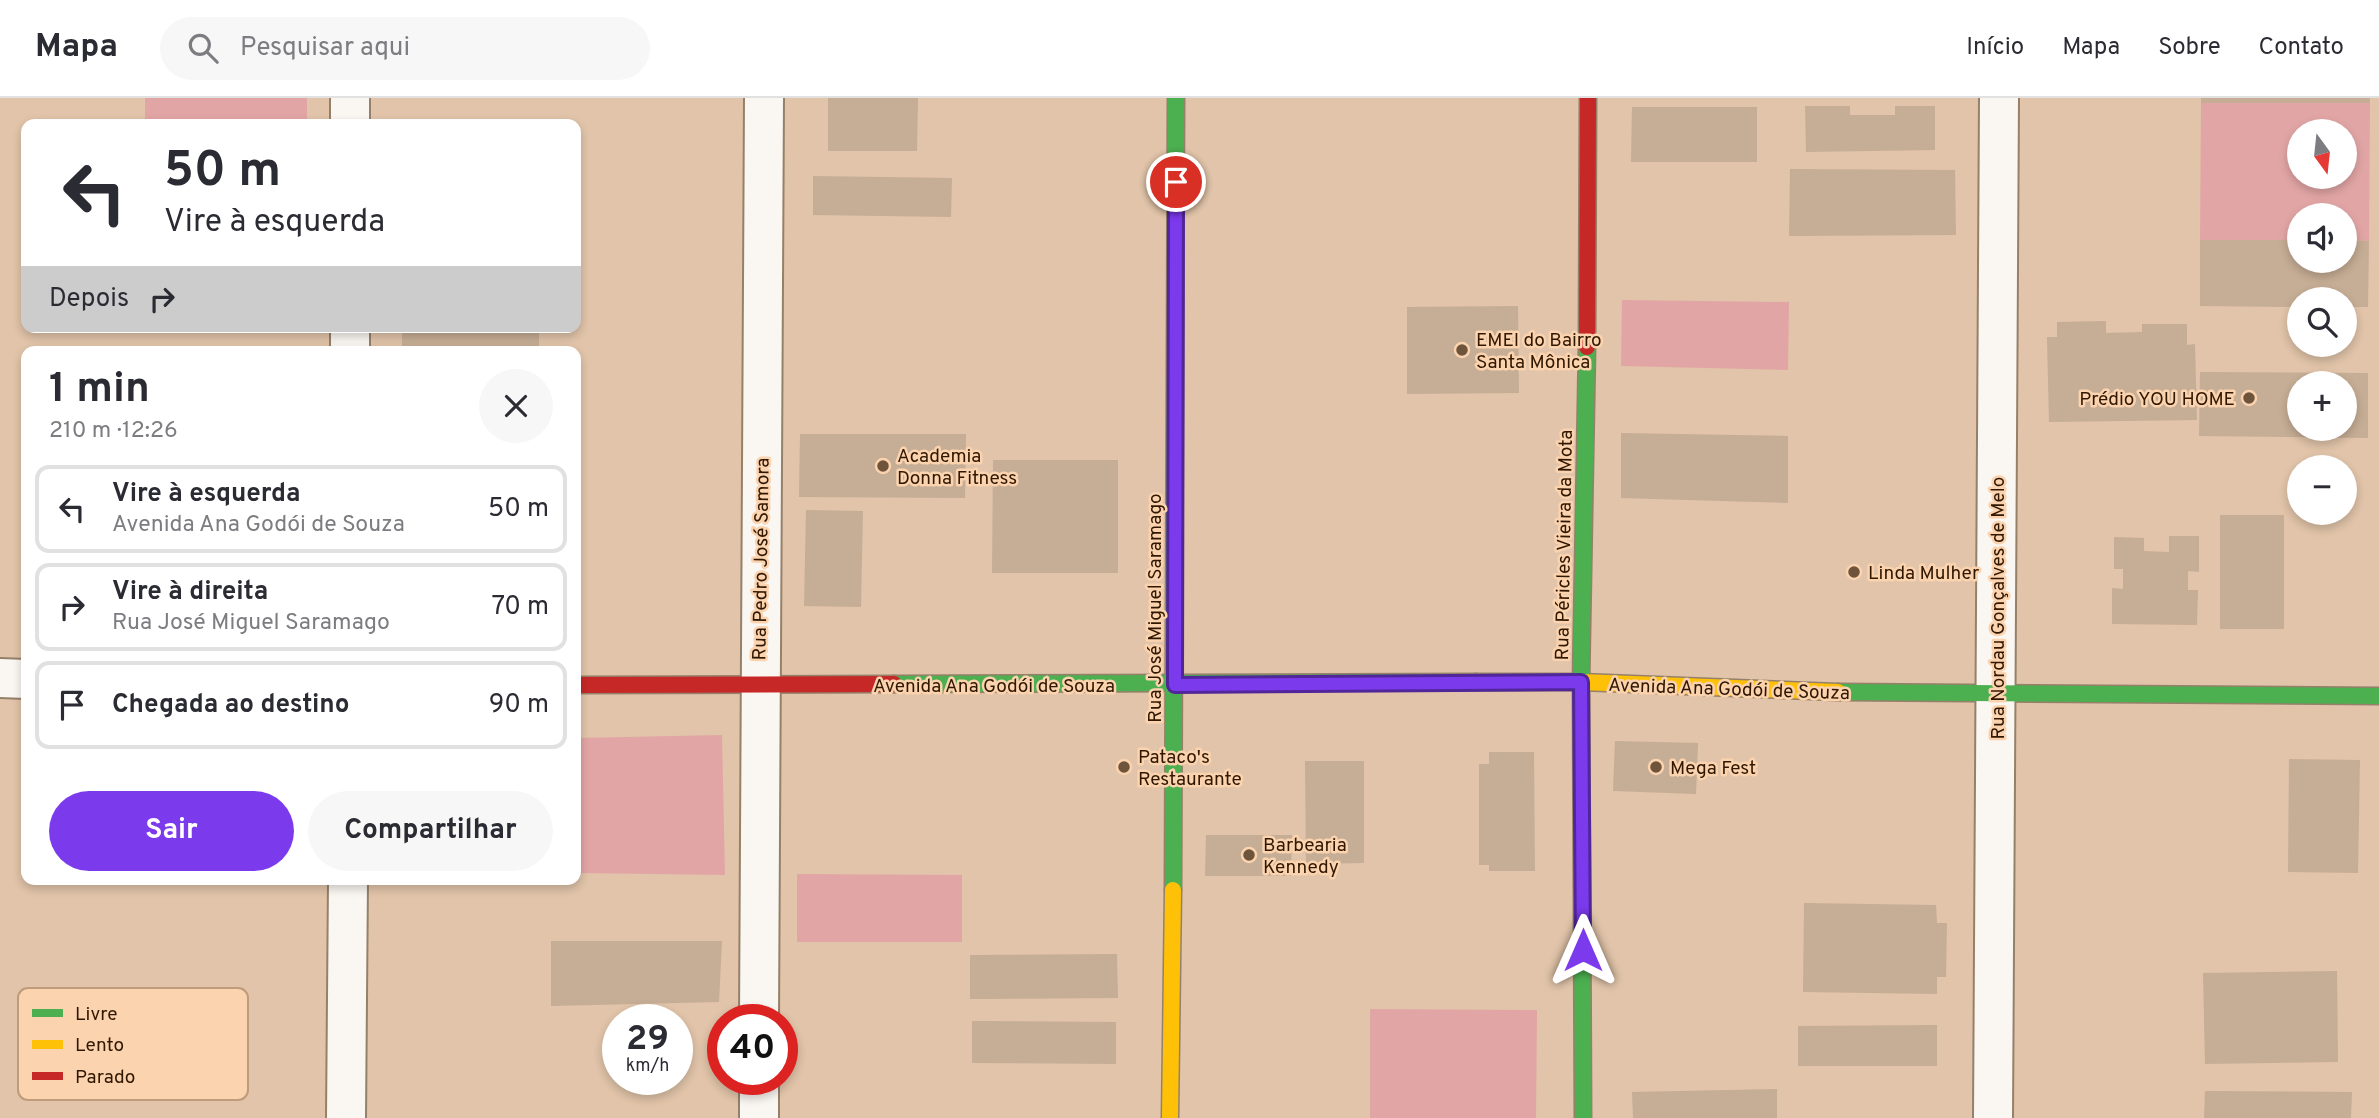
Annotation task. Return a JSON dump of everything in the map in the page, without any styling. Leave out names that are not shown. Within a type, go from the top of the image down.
[{"type":"street","points":[[350,98],[350,119]]},
{"type":"street","name":"Rua Pedro José Samora","points":[[759,1004],[764,98]]},
{"type":"street","name":"Rua José Miguel Saramago","points":[[1170,1118],[1175,685],[1176,98]]},
{"type":"street","name":"Rua Péricles Vieira da Mota","points":[[1583,1118],[1581,682],[1588,98]]},
{"type":"street","name":"Rua Nordau Gonçalves de Melo","points":[[1993,1118],[2000,98]]},
{"type":"street","points":[[0,678],[21,679]]},
{"type":"street","name":"Avenida Ana Godói de Souza","points":[[581,685],[1581,682],[1863,693],[2379,696]]},
{"type":"street","points":[[346,1118],[348,885]]},
{"type":"street","points":[[759,1095],[759,1118]]},
{"type":"shaded area","points":[[145,98],[307,98],[307,119],[145,119]]},
{"type":"shaded area","points":[[2201,103],[2370,103],[2369,241],[2357,240],[2357,203],[2287,203],[2287,240],[2200,240]]},
{"type":"shaded area","points":[[1622,300],[1789,302],[1788,370],[1621,366]]},
{"type":"shaded area","points":[[722,735],[725,875],[581,873],[581,738]]},
{"type":"shaded area","points":[[797,874],[962,875],[962,942],[797,942]]},
{"type":"shaded area","points":[[1370,1009],[1537,1010],[1536,1118],[1370,1118]]},
{"type":"building","points":[[828,98],[918,98],[917,151],[828,151]]},
{"type":"building","points":[[2201,98],[2370,98],[2370,103],[2201,103]]},
{"type":"building","points":[[1805,106],[1850,106],[1850,115],[1895,115],[1895,106],[1935,106],[1935,150],[1806,152]]},
{"type":"building","points":[[1632,107],[1757,107],[1757,162],[1631,162]]},
{"type":"building","points":[[1790,169],[1955,170],[1956,235],[1789,236]]},
{"type":"building","points":[[813,176],[952,178],[951,217],[813,215]]},
{"type":"building","points":[[2200,240],[2287,240],[2287,273],[2357,273],[2357,240],[2369,241],[2368,307],[2357,307],[2357,287],[2287,287],[2287,307],[2200,306]]},
{"type":"building","name":"EMEI do Bairro Santa Mônica","points":[[1518,306],[1519,393],[1407,394],[1407,307]]},
{"type":"building","points":[[2106,321],[2106,333],[2142,332],[2142,324],[2187,324],[2187,345],[2195,344],[2197,420],[2049,422],[2047,337],[2057,337],[2057,322]]},
{"type":"building","points":[[402,333],[539,333],[539,346],[402,346]]},
{"type":"building","name":"Prédio YOU HOME","points":[[2200,372],[2287,373],[2287,437],[2199,436]]},
{"type":"building","name":"Prédio YOU HOME","points":[[2357,373],[2368,373],[2368,438],[2357,438]]},
{"type":"building","points":[[1621,433],[1788,436],[1788,503],[1621,498]]},
{"type":"building","name":"Academia Donna Fitness","points":[[800,434],[966,434],[965,498],[799,497]]},
{"type":"building","points":[[993,460],[1118,460],[1118,573],[992,573]]},
{"type":"building","points":[[806,510],[863,511],[861,607],[804,606]]},
{"type":"building","points":[[2220,515],[2284,515],[2284,629],[2220,629]]},
{"type":"building","points":[[2169,536],[2199,536],[2199,572],[2188,571],[2188,590],[2198,590],[2197,625],[2112,624],[2112,588],[2123,589],[2123,569],[2114,569],[2114,537],[2144,538],[2144,551],[2169,552]]},
{"type":"building","name":"Mega Fest","points":[[1615,741],[1698,743],[1696,794],[1613,791]]},
{"type":"building","points":[[1489,752],[1534,752],[1535,871],[1489,871],[1489,865],[1479,865],[1479,764],[1489,764]]},
{"type":"building","points":[[2289,759],[2360,760],[2358,873],[2288,872]]},
{"type":"building","points":[[1305,761],[1364,761],[1364,863],[1306,864]]},
{"type":"building","name":"Barbearia Kennedy","points":[[1206,835],[1292,835],[1291,876],[1205,876]]},
{"type":"building","points":[[1804,903],[1936,905],[1937,923],[1947,923],[1946,977],[1937,977],[1937,994],[1803,992]]},
{"type":"building","points":[[551,941],[722,941],[719,1002],[551,1006]]},
{"type":"building","points":[[1117,954],[1118,998],[970,999],[970,955]]},
{"type":"building","points":[[2337,971],[2338,1062],[2205,1064],[2203,973]]},
{"type":"building","points":[[972,1021],[1116,1022],[1116,1064],[972,1063]]},
{"type":"building","points":[[1937,1025],[1937,1066],[1798,1066],[1798,1026]]},
{"type":"building","points":[[1777,1089],[1777,1118],[1633,1118],[1632,1092]]},
{"type":"building","points":[[2205,1091],[2352,1092],[2351,1118],[2204,1118]]},
{"type":"traffic: fast","points":[[1173,890],[1176,98]]},
{"type":"traffic: fast","points":[[1583,1118],[1581,682],[1587,347]]},
{"type":"traffic: fast","points":[[894,684],[1476,682]]},
{"type":"traffic: fast","points":[[1838,692],[2379,696]]},
{"type":"traffic: slow","points":[[1476,682],[1581,682],[1838,692]]},
{"type":"traffic: slow","points":[[1170,1118],[1173,890]]},
{"type":"traffic: jam","points":[[1587,347],[1588,98]]},
{"type":"traffic: jam","points":[[581,685],[894,684]]},
{"type":"place","name":"EMEI do Bairro Santa Mônica","points":[[1462,350]]},
{"type":"place","name":"Prédio YOU HOME","points":[[2249,398]]},
{"type":"place","name":"Academia Donna Fitness","points":[[883,466]]},
{"type":"place","name":"Linda Mulher","points":[[1854,572]]},
{"type":"place","name":"Pataco's Restaurante","points":[[1124,767]]},
{"type":"place","name":"Mega Fest","points":[[1656,767]]},
{"type":"place","name":"Barbearia Kennedy","points":[[1249,855]]},
{"type":"route","points":[[1176,182],[1175,685],[1581,682],[1583,950]]}]
